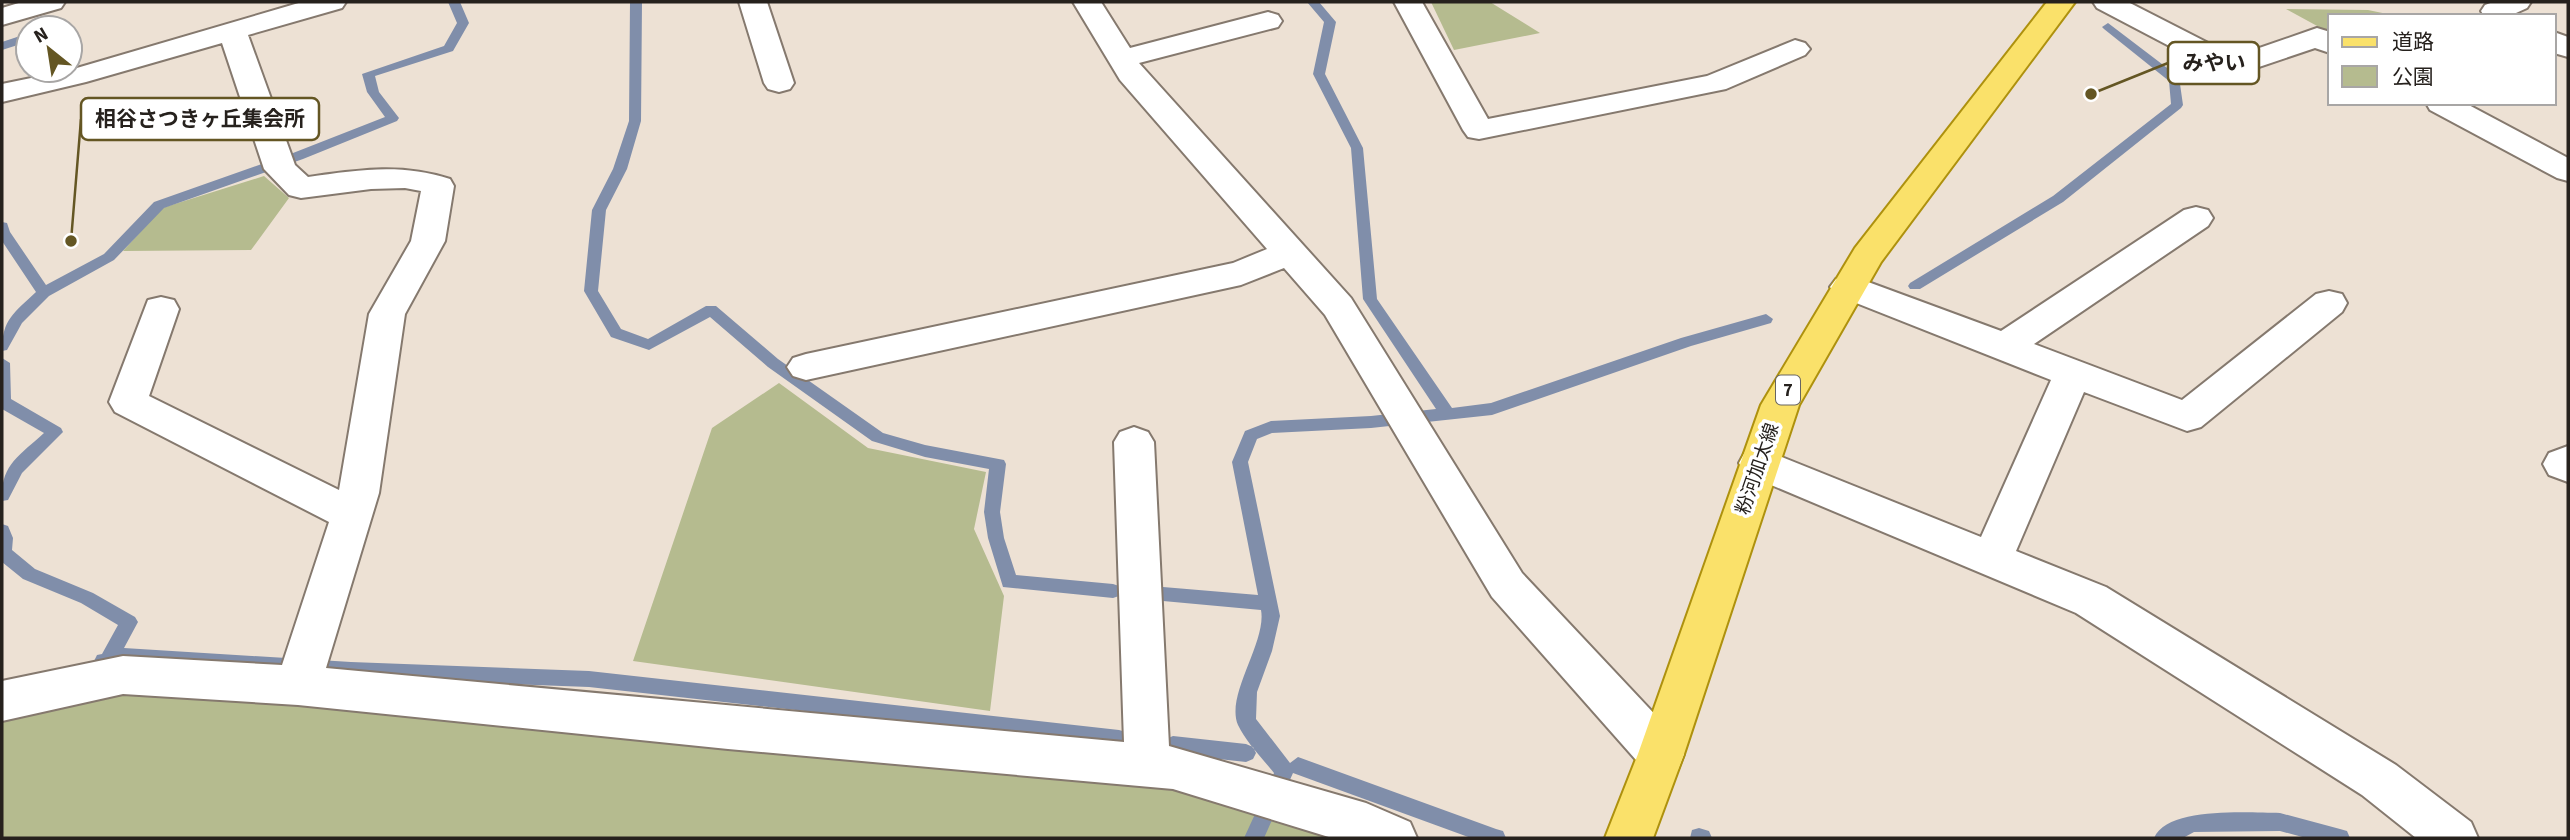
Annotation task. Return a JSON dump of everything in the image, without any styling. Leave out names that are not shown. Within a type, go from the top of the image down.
[{"type":"main road","name":"粉河加太線","points":[[1629,838],[1661,754],[1780,405],[1867,256],[2061,2]]},
{"type":"street","points":[[2,17],[51,2]]},
{"type":"street","points":[[2,93],[75,76],[332,2]]},
{"type":"street","points":[[753,2],[779,83]]},
{"type":"street","points":[[1087,2],[1131,74],[1338,307],[1507,585],[1661,754]]},
{"type":"street","points":[[1408,2],[1479,130],[1715,83],[1795,49]]},
{"type":"street","points":[[2107,2],[2206,54],[2245,63],[2318,37],[2328,43]]},
{"type":"street","points":[[2500,14],[2495,11],[2517,2]]},
{"type":"street","points":[[1122,59],[1268,21]]},
{"type":"street","points":[[232,30],[278,163],[301,188],[398,177],[420,178],[439,186],[428,241],[387,314],[359,494],[303,668]]},
{"type":"street","points":[[2445,105],[2568,171]]},
{"type":"street","points":[[2004,346],[2196,218]]},
{"type":"street","points":[[806,367],[1241,273],[1289,253]]},
{"type":"street","points":[[1848,287],[2187,417],[2329,303]]},
{"type":"street","points":[[161,309],[128,402],[352,514]]},
{"type":"street","points":[[1992,559],[2073,373]]},
{"type":"street","points":[[1134,442],[1147,741],[1142,766]]},
{"type":"street","points":[[2568,461],[2563,464],[2568,467]]},
{"type":"street","points":[[1759,463],[2091,600],[2379,780],[2454,838]]},
{"type":"street","points":[[2,701],[123,675],[303,668],[1173,768],[1366,825],[1393,838]]},
{"type":"green space","points":[[1431,2],[1490,2],[1540,33],[1454,50]]},
{"type":"green space","points":[[2286,9],[2368,10],[2387,14],[2328,14],[2328,32]]},
{"type":"green space","points":[[264,176],[289,198],[251,250],[123,251],[162,208]]},
{"type":"green space","points":[[779,383],[868,448],[986,472],[974,529],[1004,596],[990,711],[633,661],[712,428]]},
{"type":"green space","points":[[108,692],[293,702],[1167,786],[1350,838],[2,838],[2,716]]},
{"type":"waterway","points":[[44,293],[109,257],[159,205],[298,156],[393,118],[373,92],[368,74],[449,48],[463,23],[454,2]]},
{"type":"waterway","points":[[636,2],[635,121],[620,169],[599,210],[591,274],[591,291],[616,333],[649,345],[711,310],[773,363],[878,437],[925,451],[998,464],[992,512],[996,538],[1009,582],[1113,591]]},
{"type":"waterway","points":[[1313,2],[1330,22],[1319,74],[1357,148],[1370,299],[1448,414]]},
{"type":"waterway","points":[[1915,286],[2058,199],[2177,105],[2175,80],[2108,27]]},
{"type":"waterway","points":[[2,46],[14,42]]},
{"type":"waterway","points":[[2,226],[3,232],[44,293]]},
{"type":"waterway","points":[[2,346],[16,320],[44,293]]},
{"type":"waterway","points":[[1448,414],[1492,409],[1686,342],[1766,319]]},
{"type":"waterway","points":[[2,363],[3,402],[55,432],[16,469],[2,495]]},
{"type":"waterway","points":[[1268,603],[1240,462],[1251,435],[1271,427],[1371,422],[1448,414]]},
{"type":"waterway","points":[[2,531],[5,538],[3,553],[29,574],[87,598],[129,622],[108,660]]},
{"type":"waterway","points":[[1163,594],[1268,603]]},
{"type":"waterway","points":[[1254,838],[1284,771],[1246,721],[1248,692],[1263,651],[1271,616],[1268,603]]},
{"type":"waterway","points":[[108,660],[130,654],[351,670],[589,679],[1119,738]]},
{"type":"waterway","points":[[103,661],[108,660]]},
{"type":"waterway","points":[[1173,745],[1246,753]]},
{"type":"waterway","points":[[1298,766],[1496,838]]},
{"type":"waterway","points":[[2164,838],[2192,823],[2280,822],[2340,838]]},
{"type":"place","name":"みやい","points":[[2091,94]]},
{"type":"place","name":"相谷さつきヶ丘集会所","points":[[71,241]]}]
